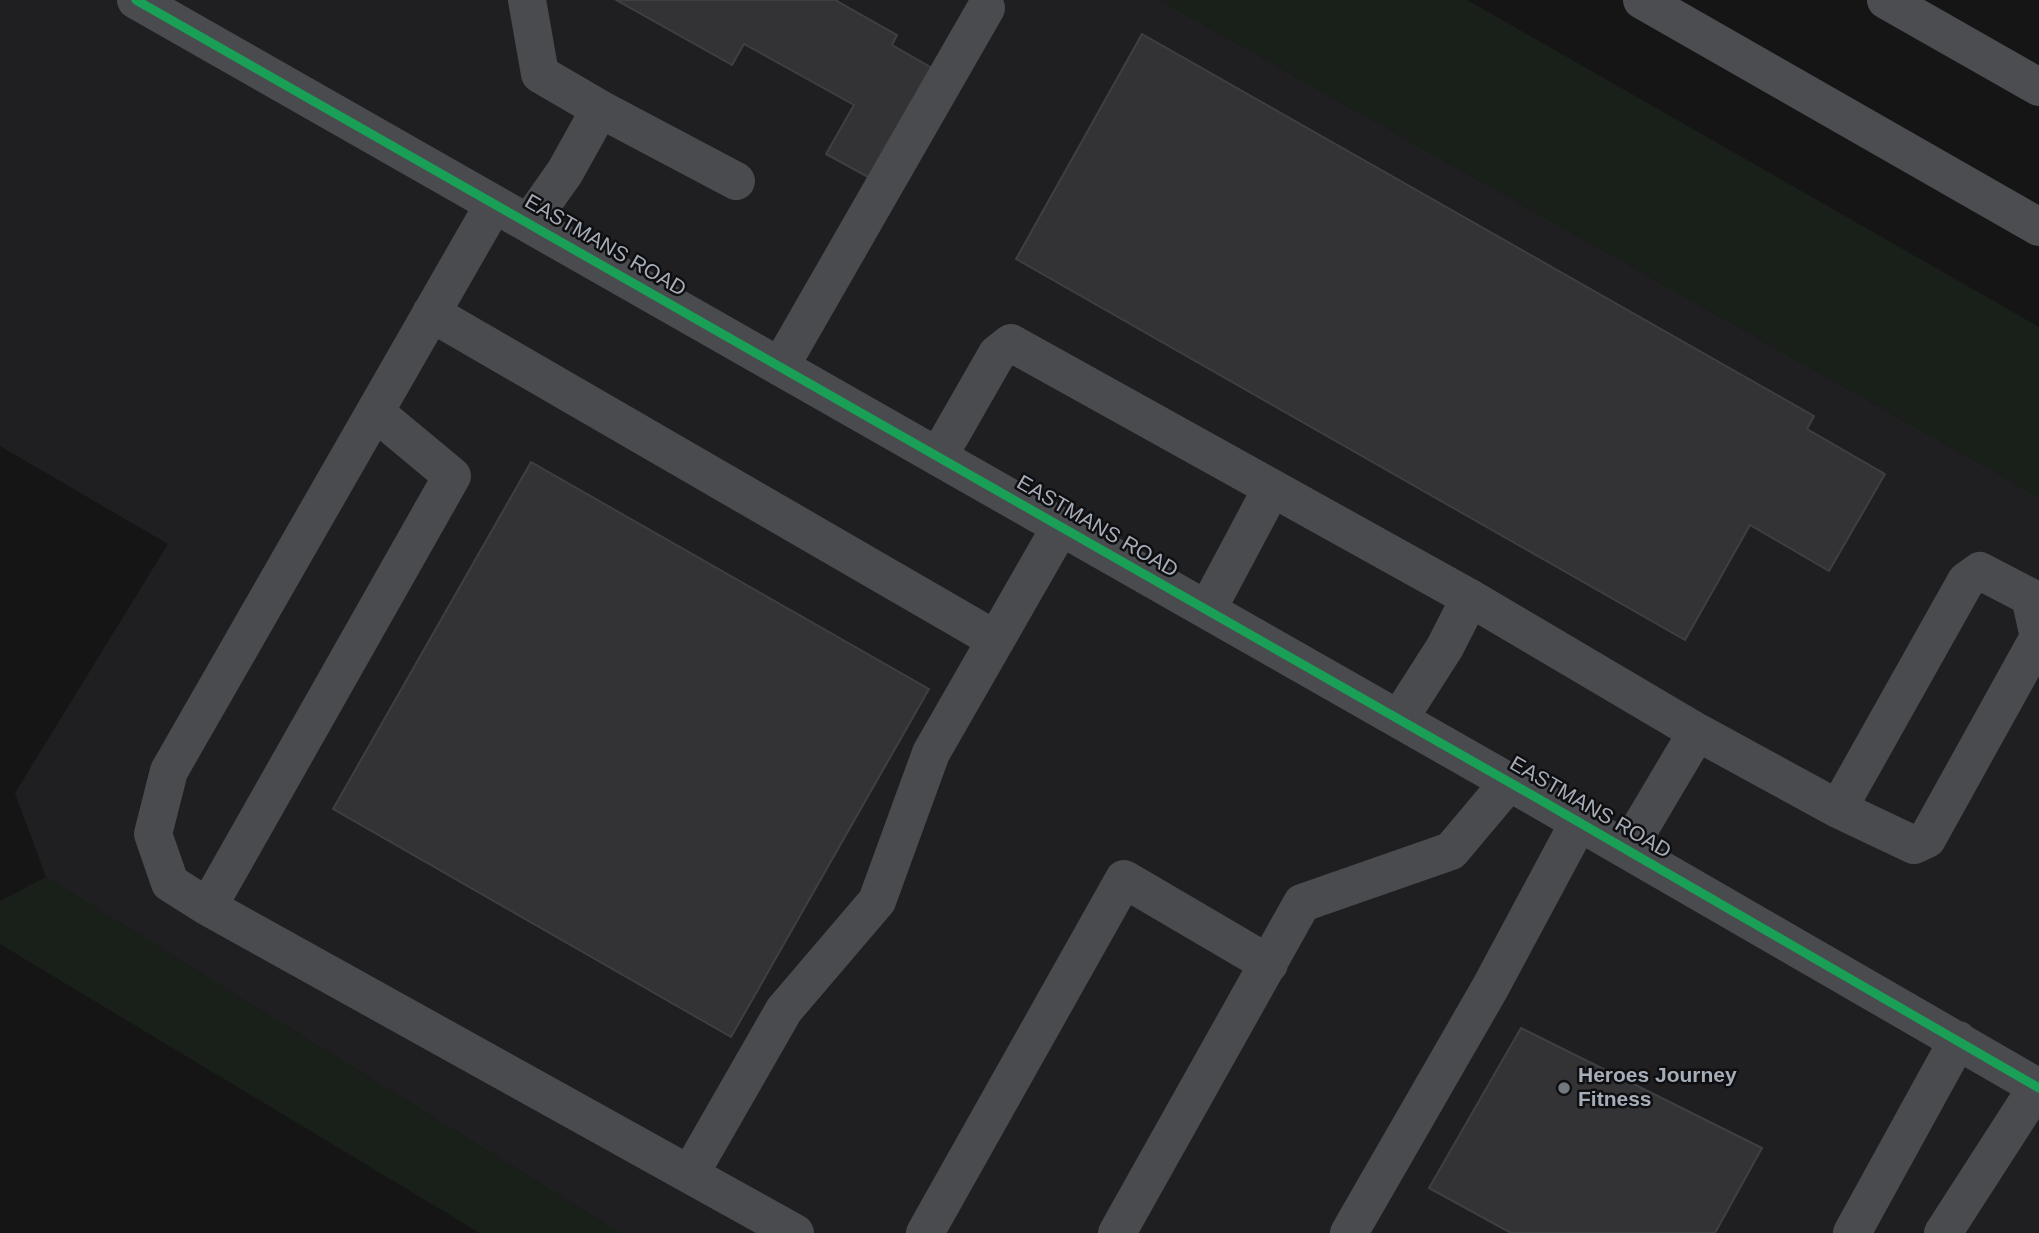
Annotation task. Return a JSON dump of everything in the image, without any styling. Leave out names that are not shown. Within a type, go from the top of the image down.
[{"type":"highway","points":[[1642,0],[2039,227]]},
{"type":"highway","points":[[1886,0],[2039,87]]},
{"type":"street","name":"EASTMANS ROAD","points":[[136,0],[1399,719],[2038,1087]]},
{"type":"street","points":[[527,0],[540,74],[736,181]]},
{"type":"street","points":[[780,367],[986,8]]},
{"type":"street","points":[[530,223],[565,172],[600,109]]},
{"type":"street","points":[[495,204],[169,771],[153,834],[170,883],[208,907],[795,1233]]},
{"type":"street","points":[[431,313],[996,640]]},
{"type":"street","points":[[939,457],[997,354],[1012,343],[1470,598],[1697,732],[1838,810],[1914,845],[1927,839],[2039,637],[2030,597],[1980,571],[1966,581],[1838,810]]},
{"type":"street","points":[[208,907],[452,476],[375,412]]},
{"type":"street","points":[[1207,610],[1272,488]]},
{"type":"street","points":[[690,1174],[784,1010],[877,901],[931,753],[1061,526]]},
{"type":"street","points":[[1399,719],[1445,647],[1470,598]]},
{"type":"street","points":[[1628,850],[1697,732]]},
{"type":"street","points":[[1117,1233],[1303,903],[1451,851],[1509,782]]},
{"type":"street","points":[[1349,1233],[1490,988],[1579,822]]},
{"type":"street","points":[[925,1233],[1124,879],[1269,964]]},
{"type":"street","points":[[1852,1233],[1958,1041]]},
{"type":"street","points":[[1943,1233],[2038,1087]]},
{"type":"shaded area","points":[[0,0],[1160,0],[2039,497],[2039,1233],[620,1233],[46,877],[15,793],[168,544],[0,446]]},
{"type":"shaded area","points":[[1160,0],[1467,0],[2039,327],[2039,497]]},
{"type":"shaded area","points":[[46,877],[620,1233],[480,1233],[0,944],[0,901]]},
{"type":"building","points":[[616,0],[835,0],[897,35],[892,45],[932,68],[870,178],[826,154],[854,105],[744,44],[732,65]]},
{"type":"building","points":[[1142,34],[1814,416],[1807,429],[1885,474],[1829,571],[1750,525],[1685,640],[1016,259]]},
{"type":"building","points":[[531,462],[929,689],[731,1037],[333,809]]},
{"type":"building","name":"Heroes Journey Fitness","points":[[1521,1028],[1762,1148],[1715,1233],[1511,1233],[1429,1188]]},
{"type":"cycle path","points":[[136,0],[1537,798],[2039,1088]]},
{"type":"place","name":"Heroes Journey Fitness","points":[[1564,1088]]}]
